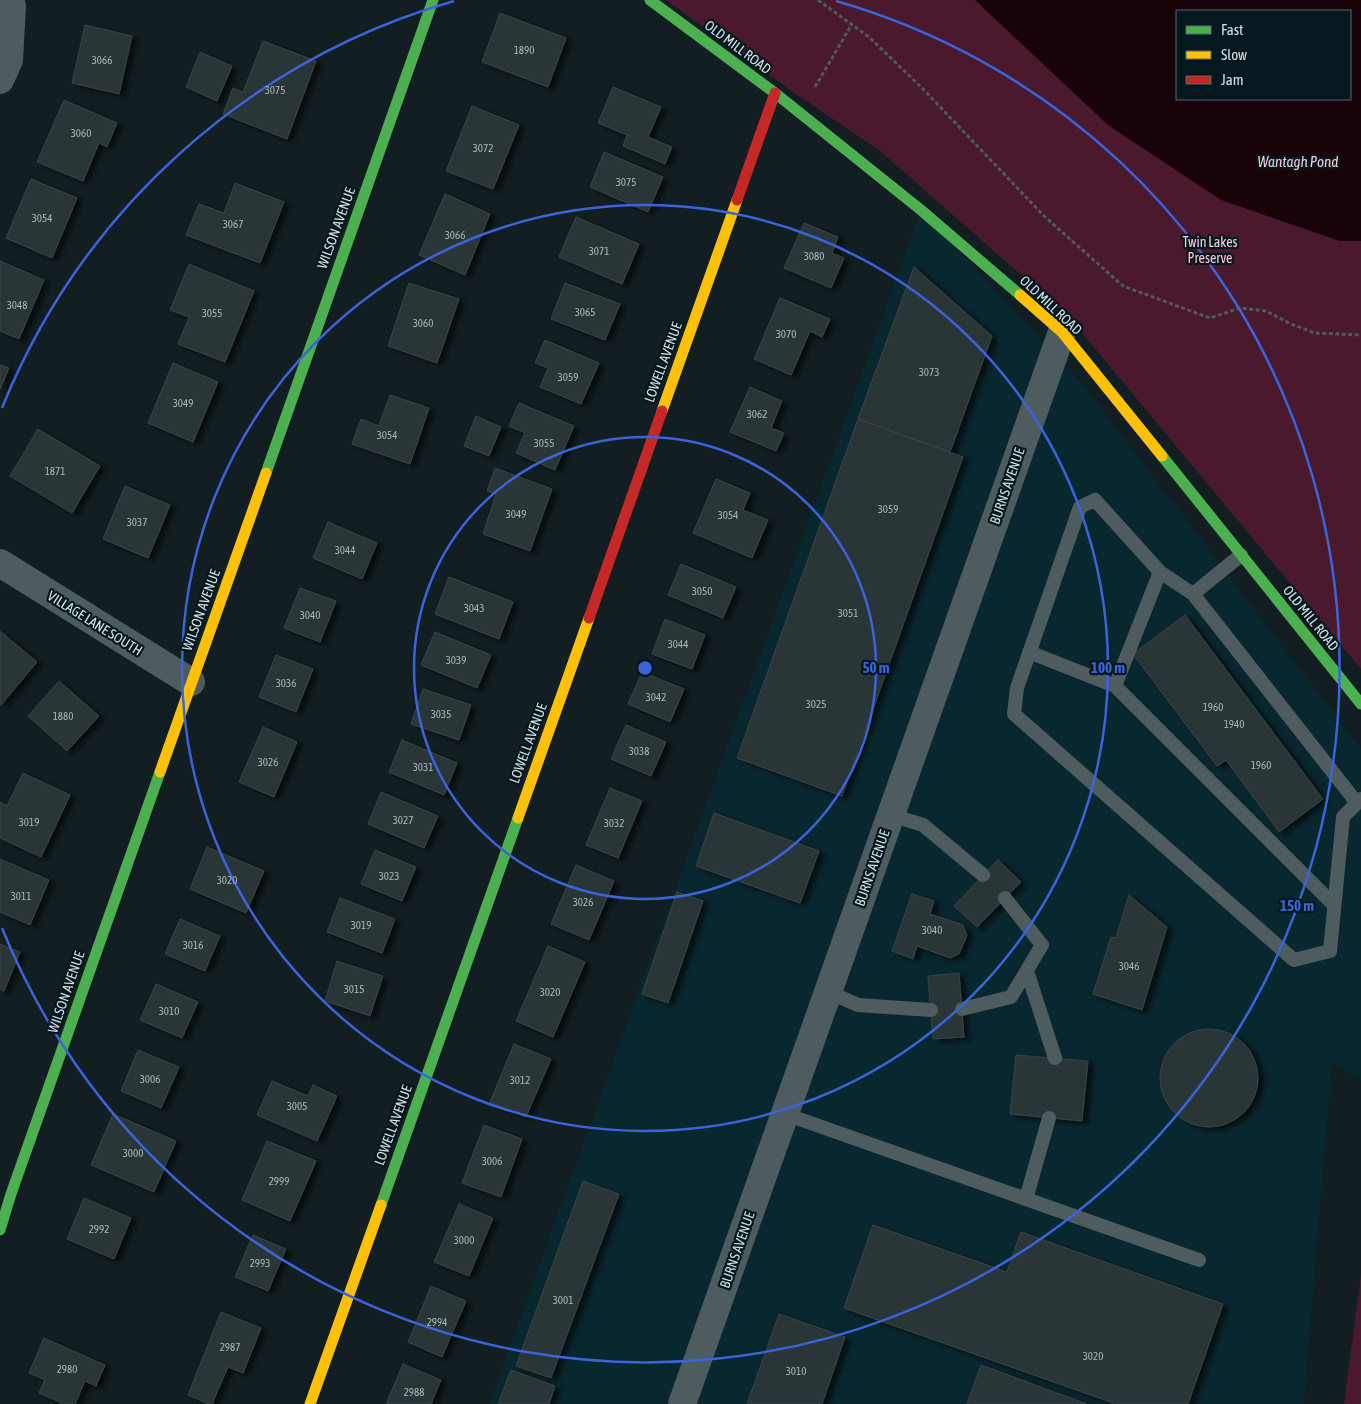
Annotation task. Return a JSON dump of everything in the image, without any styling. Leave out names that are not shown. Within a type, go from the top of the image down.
[{"type":"street","points":[[0,80],[9,60],[12,6],[9,0]]},
{"type":"street","name":"WILSON AVENUE","points":[[0,1230],[5,1193],[191,682],[433,0]]},
{"type":"street","name":"OLD MILL ROAD","points":[[650,0],[775,93],[921,210],[1062,332],[1361,704]]},
{"type":"street","name":"LOWELL AVENUE","points":[[310,1404],[775,93]]},
{"type":"street","name":"BURNS AVENUE","points":[[682,1404],[1062,332]]},
{"type":"street","name":"VILLAGE LANE SOUTH","points":[[0,563],[191,682]]},
{"type":"lane","points":[[1095,500],[1160,572],[1193,594],[1359,801],[1344,816],[1330,951],[1294,960],[1014,714],[1017,688],[1080,507],[1095,500]]},
{"type":"lane","points":[[1193,594],[1241,555]]},
{"type":"lane","points":[[1115,686],[1160,572]]},
{"type":"lane","points":[[1029,652],[1115,686],[1334,905]]},
{"type":"lane","points":[[891,815],[923,825],[983,875]]},
{"type":"lane","points":[[962,1009],[1011,997],[1042,945],[1005,898]]},
{"type":"lane","points":[[1027,971],[1055,1058]]},
{"type":"lane","points":[[828,992],[858,1005],[931,1010]]},
{"type":"lane","points":[[785,1114],[1199,1260]]},
{"type":"lane","points":[[1026,1199],[1049,1118]]},
{"type":"path","points":[[818,0],[869,37],[923,88],[1044,216],[1123,286],[1210,318],[1240,308],[1266,311],[1291,324],[1316,333],[1361,335]]},
{"type":"path","points":[[799,113],[852,24]]},
{"type":"shaded area","points":[[921,210],[1083,384],[1361,749],[1361,1080],[1332,1062],[1304,1404],[489,1404]]},
{"type":"green space","name":"Twin Lakes Preserve","points":[[666,0],[1361,0],[1361,669],[1068,316],[880,151],[790,90]]},
{"type":"green space","points":[[1361,1274],[1361,1404],[1344,1404]]},
{"type":"water","name":"Wantagh Pond","points":[[975,0],[1361,0],[1361,241],[1340,241],[1221,200],[1108,125]]},
{"type":"building","points":[[500,13],[566,38],[548,87],[482,62]]},
{"type":"building","points":[[85,25],[132,36],[119,94],[72,83]]},
{"type":"building","points":[[263,41],[316,61],[287,139],[223,114],[233,88],[243,92]]},
{"type":"building","points":[[200,52],[232,66],[217,101],[186,87]]},
{"type":"building","points":[[613,87],[661,107],[648,137],[672,147],[665,164],[623,146],[627,135],[598,123]]},
{"type":"building","points":[[64,100],[117,123],[107,147],[99,143],[83,181],[37,162]]},
{"type":"building","points":[[472,106],[519,125],[493,189],[446,171]]},
{"type":"building","points":[[604,152],[663,177],[648,212],[590,187]]},
{"type":"building","points":[[31,179],[77,198],[52,258],[6,238]]},
{"type":"building","points":[[235,183],[284,202],[260,263],[186,235],[199,204],[224,213]]},
{"type":"building","points":[[445,194],[490,214],[465,275],[419,255]]},
{"type":"building","points":[[576,217],[639,244],[622,284],[559,257]]},
{"type":"building","points":[[804,223],[838,237],[832,253],[844,258],[831,288],[784,268]]},
{"type":"building","points":[[0,261],[44,280],[19,339],[0,331]]},
{"type":"building","points":[[189,264],[254,291],[225,362],[178,344],[189,317],[170,310]]},
{"type":"building","points":[[914,267],[992,336],[950,452],[858,419]]},
{"type":"building","points":[[409,283],[459,299],[437,363],[388,346]]},
{"type":"building","points":[[565,283],[620,304],[605,340],[551,319]]},
{"type":"building","points":[[780,298],[830,319],[822,337],[810,331],[791,375],[754,359]]},
{"type":"building","points":[[545,340],[599,363],[581,404],[540,387],[548,368],[535,363]]},
{"type":"building","points":[[173,363],[218,382],[193,442],[148,423]]},
{"type":"building","points":[[0,365],[9,368],[0,389]]},
{"type":"building","points":[[750,387],[782,401],[771,428],[784,433],[776,451],[730,432]]},
{"type":"building","points":[[390,395],[429,408],[410,464],[352,444],[361,419],[379,426]]},
{"type":"building","points":[[519,403],[574,426],[555,470],[516,453],[525,433],[509,426]]},
{"type":"building","points":[[476,416],[501,427],[489,456],[464,446]]},
{"type":"building","points":[[858,419],[963,457],[842,796],[737,758]]},
{"type":"building","points":[[38,429],[100,466],[72,513],[10,476]]},
{"type":"building","points":[[495,468],[552,489],[530,551],[483,534],[496,494],[487,491]]},
{"type":"building","points":[[716,479],[750,493],[743,510],[768,520],[752,558],[693,533]]},
{"type":"building","points":[[125,486],[170,505],[148,558],[103,539]]},
{"type":"building","points":[[328,522],[377,543],[362,579],[313,558]]},
{"type":"building","points":[[681,564],[736,587],[723,618],[668,595]]},
{"type":"building","points":[[449,577],[513,602],[499,639],[435,614]]},
{"type":"building","points":[[300,588],[336,601],[320,642],[284,628]]},
{"type":"building","points":[[1185,615],[1323,799],[1279,832],[1226,760],[1217,766],[1133,654]]},
{"type":"building","points":[[665,619],[705,635],[692,669],[652,654]]},
{"type":"building","points":[[0,631],[37,662],[1,705],[0,705]]},
{"type":"building","points":[[435,632],[491,655],[477,688],[421,665]]},
{"type":"building","points":[[276,655],[313,669],[296,712],[259,697]]},
{"type":"building","points":[[642,672],[684,689],[670,722],[628,704]]},
{"type":"building","points":[[59,681],[99,716],[67,751],[28,716]]},
{"type":"building","points":[[423,689],[471,705],[459,740],[411,724]]},
{"type":"building","points":[[626,725],[666,742],[651,776],[611,759]]},
{"type":"building","points":[[263,727],[297,742],[274,797],[239,782]]},
{"type":"building","points":[[402,740],[457,763],[444,795],[389,772]]},
{"type":"building","points":[[23,773],[70,795],[41,857],[0,838],[0,802],[7,806]]},
{"type":"building","points":[[610,788],[642,801],[618,858],[586,845]]},
{"type":"building","points":[[381,792],[438,816],[424,848],[368,824]]},
{"type":"building","points":[[714,813],[819,851],[800,903],[696,866]]},
{"type":"building","points":[[207,847],[264,871],[246,913],[190,889]]},
{"type":"building","points":[[375,850],[416,867],[402,901],[361,884]]},
{"type":"building","points":[[0,859],[49,880],[30,925],[0,912]]},
{"type":"building","points":[[998,860],[1021,882],[977,927],[954,906]]},
{"type":"building","points":[[576,865],[614,881],[589,940],[551,924]]},
{"type":"building","points":[[677,892],[703,901],[668,1003],[642,994]]},
{"type":"building","points":[[912,894],[934,901],[930,914],[963,925],[967,935],[959,954],[950,958],[917,946],[913,959],[892,951]]},
{"type":"building","points":[[1129,895],[1167,927],[1142,1010],[1093,994],[1111,937],[1116,938]]},
{"type":"building","points":[[340,898],[395,919],[382,953],[327,932]]},
{"type":"building","points":[[180,919],[220,936],[205,971],[165,954]]},
{"type":"building","points":[[0,944],[20,952],[4,991],[0,989]]},
{"type":"building","points":[[548,946],[585,962],[553,1037],[516,1021]]},
{"type":"building","points":[[337,961],[383,976],[370,1016],[325,1001]]},
{"type":"building","points":[[959,973],[964,1037],[933,1039],[928,976]]},
{"type":"building","points":[[156,984],[198,1002],[182,1038],[140,1020]]},
{"type":"building","points":[[1209,1029],[1228,1033],[1243,1044],[1254,1059],[1258,1078],[1254,1097],[1243,1112],[1228,1123],[1209,1127],[1190,1123],[1175,1112],[1164,1097],[1160,1078],[1164,1059],[1175,1044],[1190,1033]]},
{"type":"building","points":[[514,1044],[551,1059],[526,1117],[490,1102]]},
{"type":"building","points":[[138,1050],[179,1067],[161,1108],[121,1091]]},
{"type":"building","points":[[1016,1055],[1088,1061],[1082,1121],[1010,1114]]},
{"type":"building","points":[[272,1081],[308,1096],[313,1085],[337,1096],[317,1141],[257,1115]]},
{"type":"building","points":[[113,1114],[176,1141],[154,1192],[91,1165]]},
{"type":"building","points":[[484,1125],[522,1139],[501,1197],[462,1183]]},
{"type":"building","points":[[267,1141],[316,1161],[290,1221],[242,1200]]},
{"type":"building","points":[[583,1181],[619,1194],[551,1378],[516,1366]]},
{"type":"building","points":[[84,1198],[131,1218],[114,1259],[67,1239]]},
{"type":"building","points":[[459,1204],[493,1218],[469,1276],[434,1262]]},
{"type":"building","points":[[873,1225],[1007,1272],[1021,1232],[1223,1304],[1188,1404],[1116,1404],[844,1308]]},
{"type":"building","points":[[253,1235],[286,1249],[268,1291],[235,1277]]},
{"type":"building","points":[[431,1286],[466,1301],[442,1357],[408,1342]]},
{"type":"building","points":[[221,1312],[261,1328],[243,1373],[228,1367],[212,1404],[209,1404],[188,1395]]},
{"type":"building","points":[[779,1314],[845,1337],[822,1404],[747,1404]]},
{"type":"building","points":[[44,1338],[105,1365],[96,1386],[85,1381],[75,1404],[64,1404],[39,1393],[45,1380],[29,1373]]},
{"type":"building","points":[[403,1364],[441,1380],[431,1404],[386,1404]]},
{"type":"building","points":[[981,1365],[1087,1404],[967,1404]]},
{"type":"building","points":[[511,1370],[555,1386],[549,1404],[498,1404]]},
{"type":"traffic: fast","points":[[266,473],[433,0]]},
{"type":"traffic: fast","points":[[650,0],[775,93],[921,210],[1020,295]]},
{"type":"traffic: fast","points":[[1162,456],[1361,704]]},
{"type":"traffic: fast","points":[[0,1230],[160,772]]},
{"type":"traffic: fast","points":[[381,1205],[518,818]]},
{"type":"traffic: slow","points":[[662,411],[737,200]]},
{"type":"traffic: slow","points":[[1020,295],[1062,332],[1162,456]]},
{"type":"traffic: slow","points":[[160,772],[266,473]]},
{"type":"traffic: slow","points":[[518,818],[589,618]]},
{"type":"traffic: slow","points":[[310,1404],[381,1205]]},
{"type":"traffic: jam","points":[[737,200],[775,93]]},
{"type":"traffic: jam","points":[[589,618],[662,411]]}]
